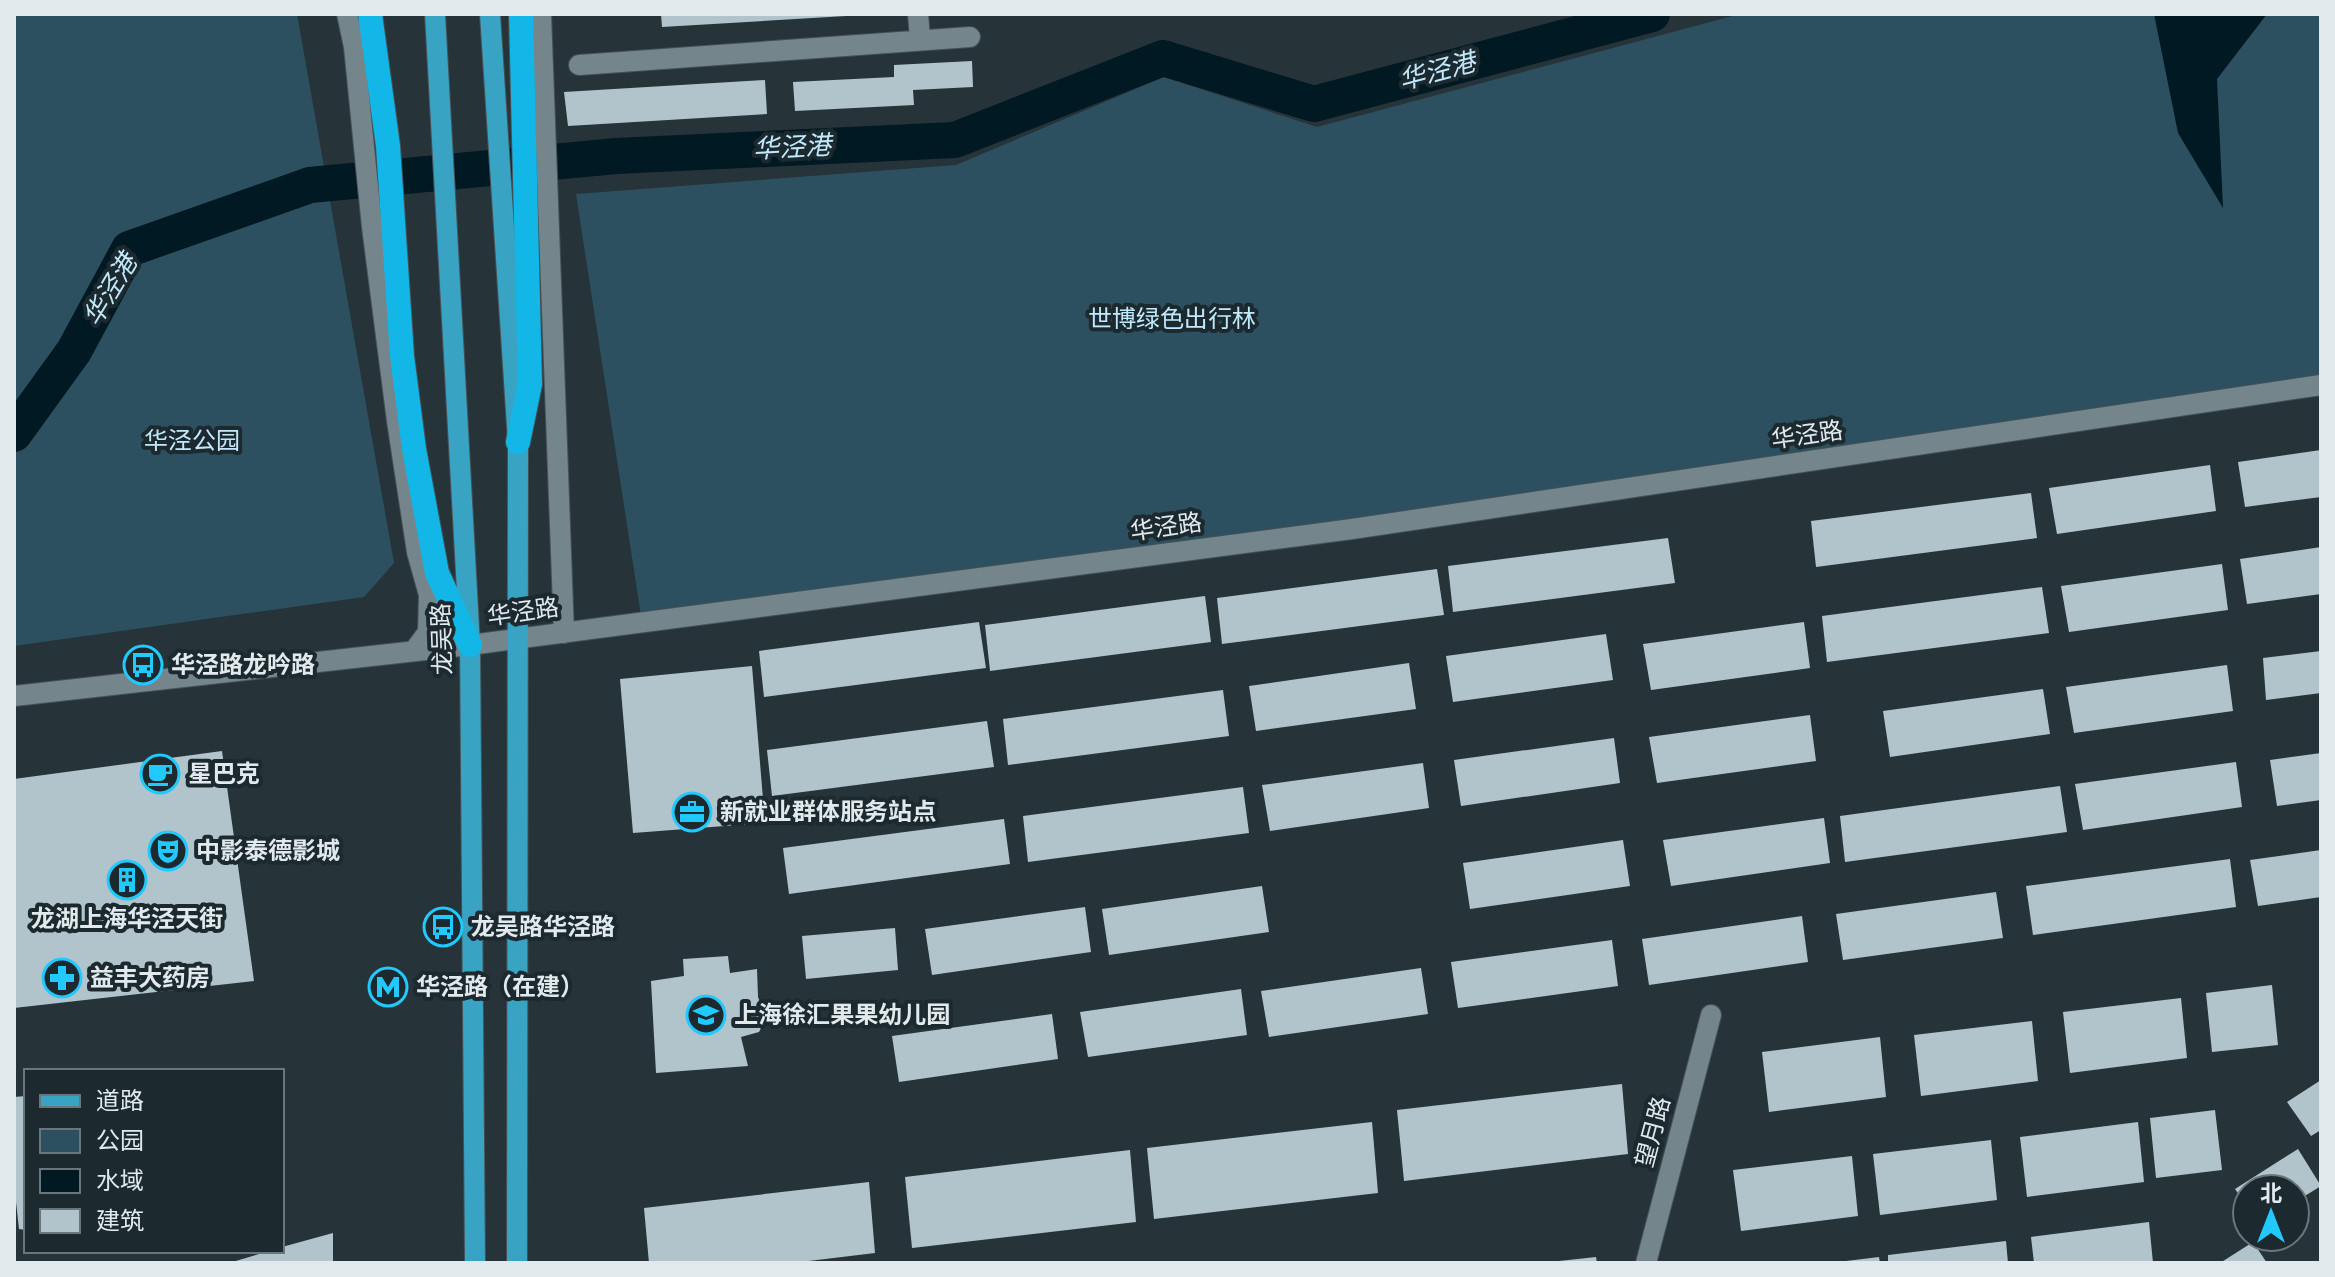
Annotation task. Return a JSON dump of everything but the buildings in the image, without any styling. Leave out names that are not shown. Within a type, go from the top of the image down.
[{"type":"highway","points":[[370,14],[393,220],[402,356],[414,449],[437,573],[470,645]]},
{"type":"highway","points":[[518,442],[530,384],[521,14]]},
{"type":"main road","name":"龙吴路","points":[[435,14],[470,645],[475,1263]]},
{"type":"main road","points":[[490,14],[498,147],[525,202]]},
{"type":"main road","points":[[517,1263],[518,442]]},
{"type":"street","points":[[347,14],[354,47],[372,227],[397,421],[417,552],[429,595],[428,632],[414,651]]},
{"type":"street","points":[[541,14],[546,144],[525,202],[564,633]]},
{"type":"street","points":[[918,14],[920,38]]},
{"type":"street","points":[[579,65],[920,38],[970,37]]},
{"type":"street","name":"华泾路","points":[[14,696],[519,639],[1352,529],[2321,385]]},
{"type":"street","name":"望月路","points":[[1646,1263],[1711,1015]]},
{"type":"green space","name":"华泾公园","points":[[14,14],[297,14],[394,563],[364,597],[14,646]]},
{"type":"green space","name":"世博绿色出行林","points":[[1740,14],[2321,14],[2321,382],[642,622],[576,194],[956,165],[1164,77],[1317,127]]},
{"type":"water","points":[[2154,14],[2267,14],[2217,79],[2223,208],[2178,133]]},
{"type":"waterway","name":"华泾港","points":[[14,434],[74,351],[129,249],[310,185],[616,156],[955,140],[1163,58],[1314,104],[1652,14]]},
{"type":"place","name":"华泾路龙吟路","points":[[143,665]]},
{"type":"place","name":"星巴克","points":[[160,774]]},
{"type":"place","name":"新就业群体服务站点","points":[[692,812]]},
{"type":"place","name":"中影泰德影城","points":[[168,851]]},
{"type":"place","name":"龙湖上海华泾天街","points":[[127,880]]},
{"type":"place","name":"龙吴路华泾路","points":[[443,927]]},
{"type":"place","name":"益丰大药房","points":[[62,978]]},
{"type":"place","name":"华泾路（在建）","points":[[388,987]]},
{"type":"place","name":"上海徐汇果果幼儿园","points":[[706,1015]]}]
